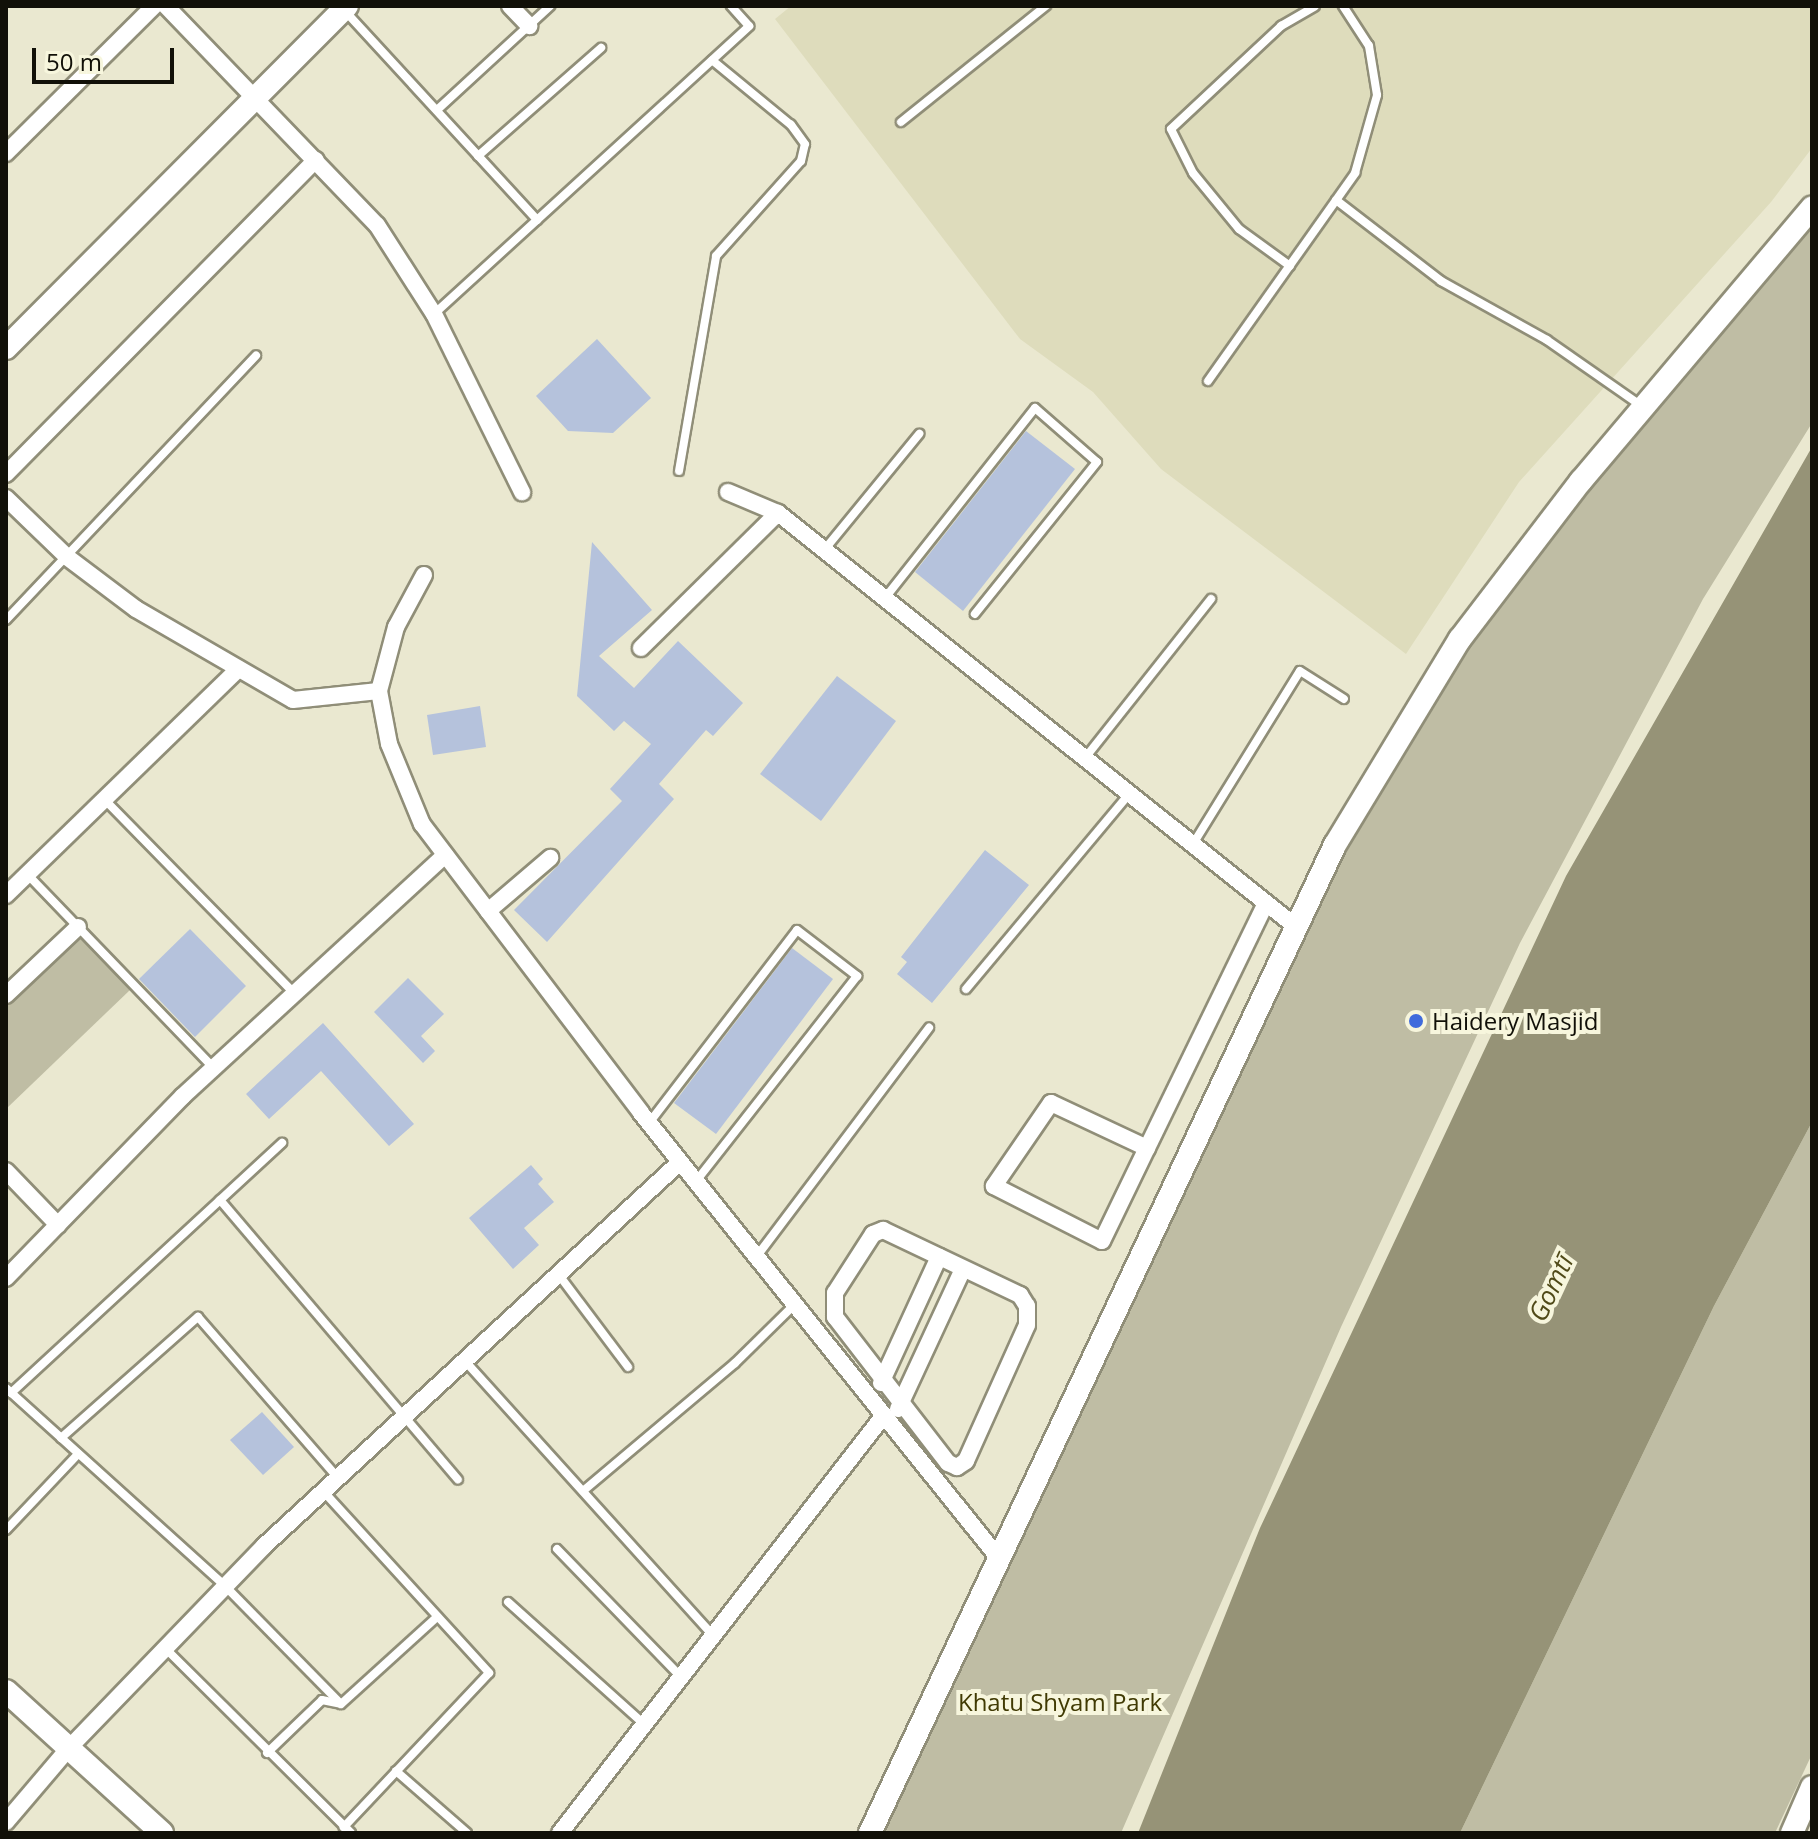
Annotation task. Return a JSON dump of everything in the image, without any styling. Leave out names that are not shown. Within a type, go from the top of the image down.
[{"type":"street","points":[[6,153],[154,6]]},
{"type":"street","points":[[166,6],[377,225],[434,314],[522,492]]},
{"type":"street","points":[[510,6],[529,26]]},
{"type":"street","points":[[6,348],[345,8]]},
{"type":"street","points":[[6,474],[316,160]]},
{"type":"street","points":[[870,1833],[997,1556],[1335,845],[1460,639],[1643,407],[1812,208]]},
{"type":"street","points":[[728,492],[778,513],[1295,926]]},
{"type":"street","points":[[9,507],[67,557],[136,609],[293,700],[379,691]]},
{"type":"street","points":[[641,648],[778,513]]},
{"type":"street","points":[[424,575],[396,627],[379,691],[389,744],[416,811],[445,855],[649,1123],[997,1556]]},
{"type":"street","points":[[6,895],[238,669]]},
{"type":"street","points":[[6,1278],[214,1068],[445,855]]},
{"type":"street","points":[[488,911],[550,858]]},
{"type":"street","points":[[1147,1148],[1051,1103],[994,1186],[1102,1241],[1266,903]]},
{"type":"street","points":[[6,995],[78,927]]},
{"type":"street","points":[[6,1822],[69,1748],[225,1586],[338,1477],[680,1162]]},
{"type":"street","points":[[6,1171],[58,1225]]},
{"type":"street","points":[[883,1230],[939,1257],[1020,1295],[1027,1306],[1027,1325],[966,1461],[957,1467],[948,1463],[835,1317],[835,1293],[873,1234],[883,1230]]},
{"type":"street","points":[[872,1401],[939,1257]]},
{"type":"street","points":[[560,1833],[713,1635],[901,1402],[963,1269]]},
{"type":"street","points":[[6,1691],[162,1833]]},
{"type":"street","points":[[1792,1833],[1812,1787]]},
{"type":"lane","points":[[437,110],[550,6]]},
{"type":"lane","points":[[434,314],[749,26],[731,6]]},
{"type":"lane","points":[[901,122],[1046,6]]},
{"type":"lane","points":[[1290,266],[1239,229],[1193,173],[1171,129],[1281,26],[1315,6]]},
{"type":"lane","points":[[1208,381],[1355,173],[1377,95],[1369,46],[1343,6]]},
{"type":"lane","points":[[345,8],[537,220]]},
{"type":"lane","points":[[478,156],[601,48]]},
{"type":"lane","points":[[679,471],[716,256],[801,161],[805,144],[791,125],[712,60]]},
{"type":"lane","points":[[1336,200],[1441,281],[1547,340],[1643,407]]},
{"type":"lane","points":[[6,620],[256,356]]},
{"type":"lane","points":[[885,598],[1035,408],[1097,462],[975,614]]},
{"type":"lane","points":[[824,550],[919,434]]},
{"type":"lane","points":[[1085,759],[1211,599]]},
{"type":"lane","points":[[1193,845],[1300,671],[1344,699]]},
{"type":"lane","points":[[966,989],[1129,794]]},
{"type":"lane","points":[[104,799],[295,993]]},
{"type":"lane","points":[[27,874],[214,1068]]},
{"type":"lane","points":[[649,1123],[797,930],[857,976],[696,1181]]},
{"type":"lane","points":[[757,1256],[929,1028]]},
{"type":"lane","points":[[282,1143],[9,1390],[225,1586],[341,1704]]},
{"type":"lane","points":[[220,1200],[402,1418],[458,1480]]},
{"type":"lane","points":[[558,1274],[628,1367]]},
{"type":"lane","points":[[583,1491],[735,1363],[795,1304]]},
{"type":"lane","points":[[61,1438],[198,1317],[338,1477]]},
{"type":"lane","points":[[465,1360],[713,1635]]},
{"type":"lane","points":[[6,1530],[78,1454]]},
{"type":"lane","points":[[165,1648],[347,1830],[396,1771],[489,1673],[323,1491]]},
{"type":"lane","points":[[557,1549],[681,1677]]},
{"type":"lane","points":[[508,1602],[644,1724]]},
{"type":"lane","points":[[341,1704],[437,1617]]},
{"type":"lane","points":[[267,1753],[322,1700],[341,1704]]},
{"type":"lane","points":[[396,1771],[467,1833]]},
{"type":"shaded area","points":[[791,6],[1812,6],[1812,148],[1771,202],[1519,482],[1406,654],[1161,469],[1093,392],[1020,339],[775,19]]},
{"type":"green space","name":"Khatu Shyam Park","points":[[1812,218],[1812,423],[1703,599],[1520,943],[1341,1327],[1121,1833],[879,1833],[1302,924],[1363,815],[1471,636],[1586,482]]},
{"type":"green space","points":[[78,935],[130,990],[6,1109],[6,1004]]},
{"type":"green space","points":[[1812,1122],[1812,1754],[1775,1833],[1460,1833],[1714,1306]]},
{"type":"water","name":"Gomtī","points":[[1812,447],[1812,1122],[1714,1306],[1460,1833],[1138,1833],[1260,1528],[1566,876]]},
{"type":"building","points":[[597,339],[651,398],[613,433],[568,431],[536,396]]},
{"type":"building","points":[[1026,431],[1075,469],[963,611],[915,572]]},
{"type":"building","points":[[592,542],[652,610],[599,656],[634,688],[678,641],[743,703],[713,736],[706,730],[659,784],[674,799],[547,942],[514,910],[622,801],[610,789],[651,744],[624,721],[614,731],[577,696]]},
{"type":"building","points":[[837,676],[896,721],[821,821],[760,774]]},
{"type":"building","points":[[480,706],[486,747],[433,755],[427,715]]},
{"type":"building","points":[[985,850],[1029,885],[932,1003],[897,974],[907,962],[901,957]]},
{"type":"building","points":[[190,929],[246,986],[195,1037],[139,979]]},
{"type":"building","points":[[792,948],[833,979],[716,1134],[674,1103]]},
{"type":"building","points":[[408,978],[444,1014],[421,1036],[435,1051],[423,1063],[374,1012]]},
{"type":"building","points":[[323,1023],[414,1124],[389,1146],[321,1071],[269,1119],[246,1094]]},
{"type":"building","points":[[531,1165],[543,1179],[538,1184],[554,1202],[524,1228],[539,1245],[513,1269],[469,1218]]},
{"type":"building","points":[[262,1412],[294,1447],[263,1475],[230,1440]]},
{"type":"place","name":"Haidery Masjid","points":[[1416,1021]]}]
